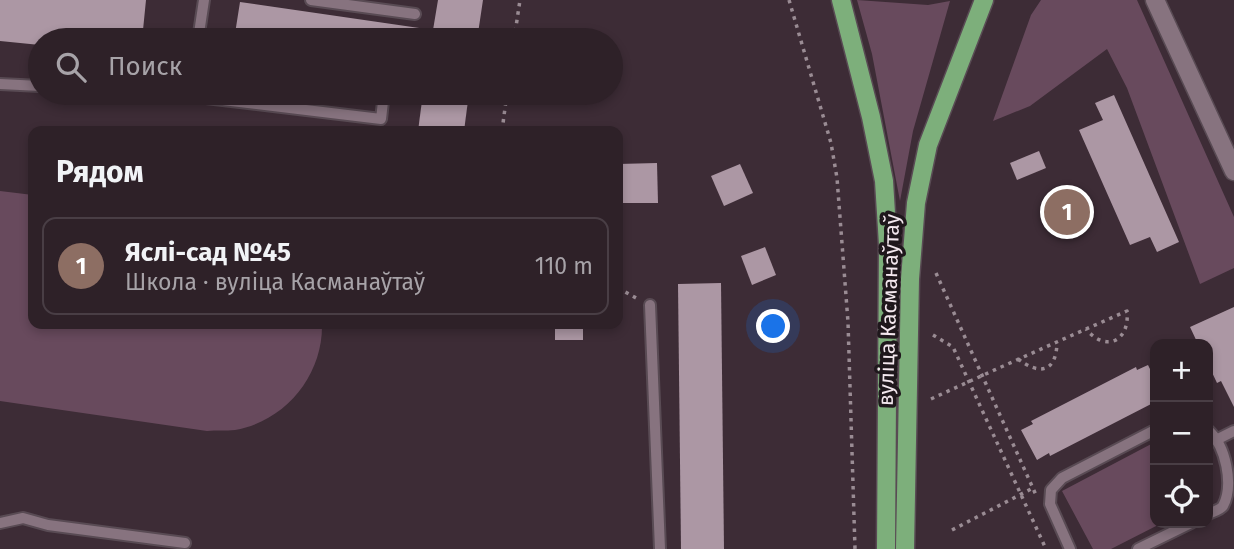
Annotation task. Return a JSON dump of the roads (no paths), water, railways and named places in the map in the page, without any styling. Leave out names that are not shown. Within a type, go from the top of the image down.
[{"type":"main road","name":"вуліца Касманаўтаў","points":[[841,0],[871,117],[884,181],[888,245],[886,549]]},
{"type":"main road","name":"вуліца Касманаўтаў","points":[[905,549],[910,279],[916,203],[928,145],[984,0]]},
{"type":"street","points":[[1155,0],[1234,171]]},
{"type":"lane","points":[[200,28],[204,0]]},
{"type":"lane","points":[[311,0],[415,14]]},
{"type":"lane","points":[[393,24],[394,11]]},
{"type":"lane","points":[[0,84],[28,85]]},
{"type":"lane","points":[[273,105],[381,119],[383,105]]},
{"type":"lane","points":[[650,305],[660,549]]},
{"type":"lane","points":[[1218,439],[1234,431]]},
{"type":"lane","points":[[1070,549],[1050,504],[1051,490],[1062,478],[1150,433]]},
{"type":"lane","points":[[1213,434],[1218,439],[1231,471],[1233,488],[1223,507],[1213,512]]},
{"type":"lane","points":[[0,523],[23,518],[48,525],[185,543]]},
{"type":"lane","points":[[1138,549],[1181,528]]},
{"type":"place","name":"Яслі-сад №45","points":[[1067,212]]}]
